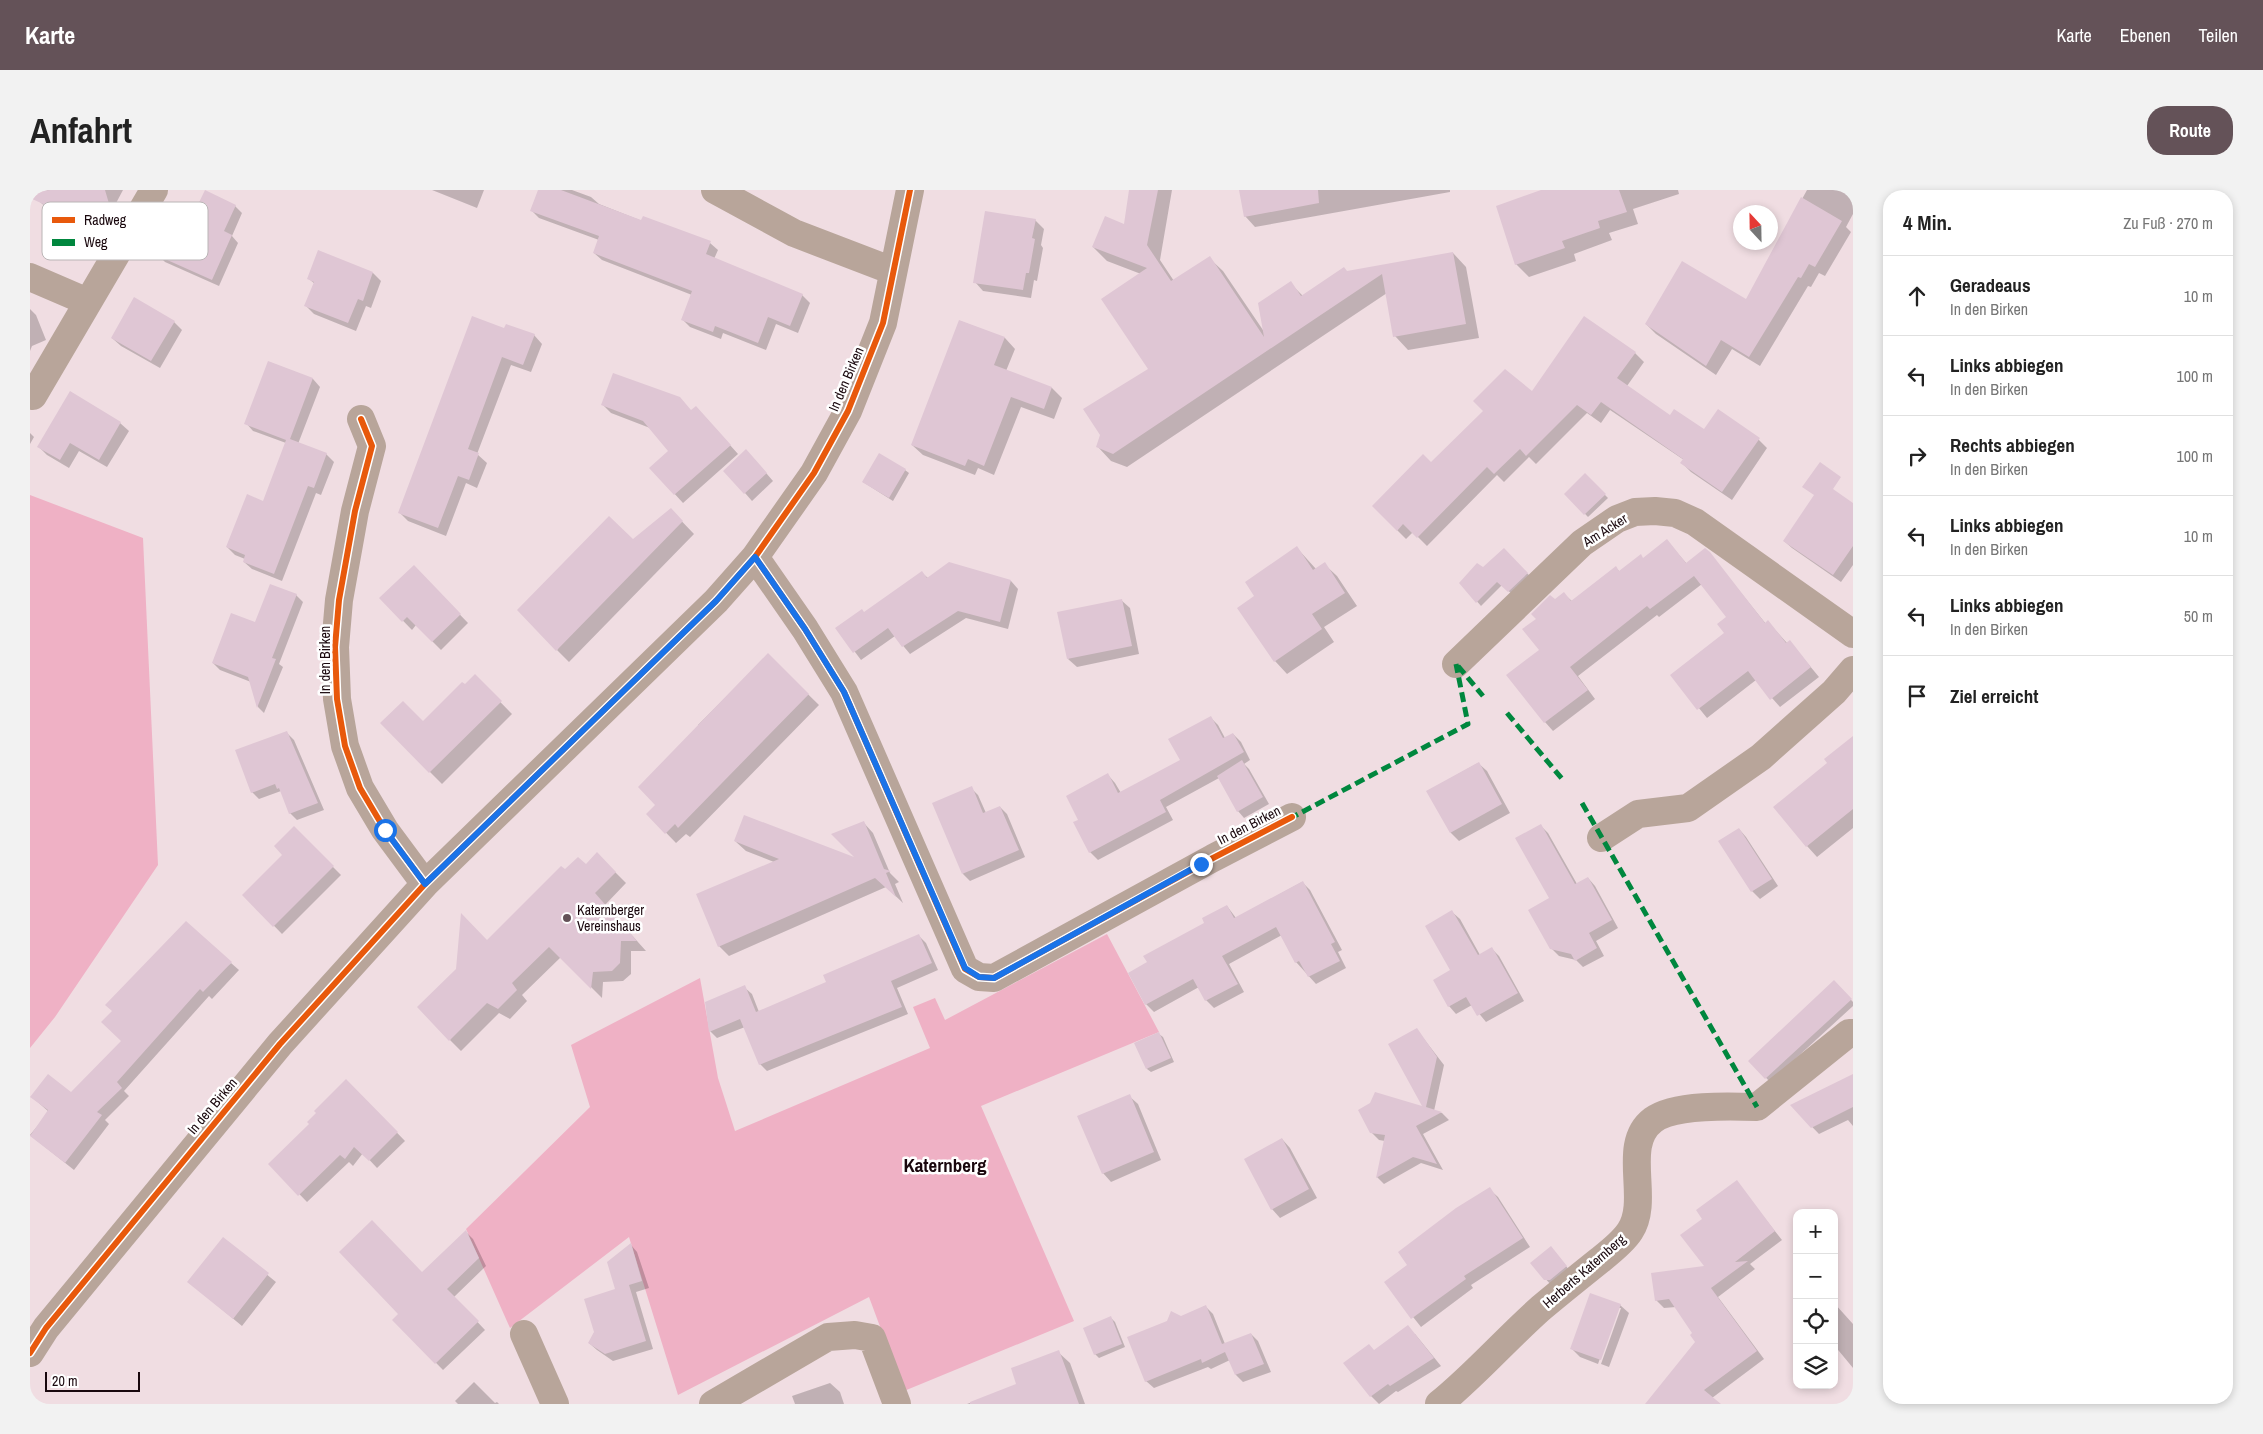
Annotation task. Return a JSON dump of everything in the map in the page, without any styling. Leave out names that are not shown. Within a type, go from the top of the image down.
[{"type":"street","points":[[147,202],[154,190]]},
{"type":"street","points":[[714,190],[794,233],[893,272]]},
{"type":"street","name":"In den Birken","points":[[30,1353],[46,1328],[280,1044],[425,884],[716,601],[755,557],[814,474],[848,410],[883,323],[910,190]]},
{"type":"street","points":[[33,396],[113,260]]},
{"type":"street","points":[[30,277],[88,302]]},
{"type":"street","name":"In den Birken","points":[[361,419],[372,446],[355,511],[339,600],[335,647],[337,699],[345,746],[360,788],[385,830],[425,884]]},
{"type":"street","name":"Am Acker","points":[[1456,664],[1582,543],[1617,520],[1635,512],[1675,513],[1695,522],[1853,634]]},
{"type":"street","name":"In den Birken","points":[[755,557],[805,629],[844,692],[965,968],[979,977],[994,978],[1292,817]]},
{"type":"street","points":[[1601,838],[1638,814],[1688,808],[1761,757],[1834,692],[1853,670]]},
{"type":"street","name":"Herberts Katernberg","points":[[1439,1404],[1460,1387],[1540,1309],[1610,1251],[1629,1232],[1636,1218],[1639,1202],[1637,1155],[1640,1138],[1646,1127],[1654,1120],[1680,1111],[1724,1105],[1757,1107],[1849,1033],[1853,1033]]},
{"type":"street","points":[[524,1334],[554,1404]]},
{"type":"street","points":[[713,1404],[828,1337],[855,1335],[872,1338],[897,1404]]},
{"type":"shaded area","points":[[30,495],[143,538],[158,865],[55,1017],[30,1048]]},
{"type":"shaded area","points":[[1107,934],[1159,1032],[981,1106],[1074,1321],[904,1391],[869,1297],[678,1395],[629,1237],[510,1328],[466,1229],[590,1107],[571,1045],[700,978],[718,1078],[735,1131],[930,1048],[913,1007],[935,998],[945,1020]]},
{"type":"building","points":[[30,190],[105,190],[109,202],[42,203],[30,198]]},
{"type":"building","points":[[205,190],[236,205],[224,231],[232,235],[212,280],[167,260],[208,260],[208,202],[199,202]]},
{"type":"building","points":[[538,190],[561,190],[641,220],[643,216],[711,241],[706,254],[803,294],[790,326],[768,317],[758,343],[715,326],[713,332],[681,320],[692,291],[593,253],[599,236],[530,211]]},
{"type":"building","points":[[1129,190],[1158,190],[1147,245],[1171,281],[1210,256],[1264,337],[1258,303],[1291,281],[1301,296],[1344,267],[1347,271],[1453,252],[1466,324],[1393,337],[1382,274],[1113,454],[1096,447],[1100,435],[1083,409],[1148,369],[1101,299],[1147,268],[1092,247],[1105,216],[1124,224]]},
{"type":"building","points":[[1239,190],[1318,190],[1319,203],[1244,217]]},
{"type":"building","points":[[1541,190],[1619,190],[1627,212],[1598,221],[1600,228],[1562,241],[1565,248],[1515,265],[1496,206]]},
{"type":"building","points":[[1801,197],[1842,221],[1815,267],[1809,264],[1801,278],[1798,277],[1749,357],[1721,340],[1706,366],[1645,324],[1682,261],[1746,299],[1772,250],[1778,250],[1778,240]]},
{"type":"building","points":[[985,211],[1036,219],[1032,238],[1035,239],[1029,273],[1026,273],[1023,290],[973,283]]},
{"type":"building","points":[[318,250],[373,272],[363,301],[358,299],[348,323],[304,306],[314,282],[307,279]]},
{"type":"building","points":[[134,297],[175,321],[151,361],[111,338]]},
{"type":"building","points":[[472,316],[504,328],[506,324],[535,334],[523,365],[502,357],[468,449],[479,453],[469,480],[458,476],[438,528],[398,513]]},
{"type":"building","points":[[1584,316],[1636,352],[1617,378],[1670,415],[1674,409],[1704,429],[1718,409],[1760,438],[1722,492],[1680,463],[1683,459],[1601,402],[1591,415],[1577,405],[1526,456],[1520,449],[1494,474],[1487,467],[1417,538],[1403,524],[1397,531],[1372,506],[1423,454],[1431,462],[1483,411],[1473,401],[1505,369],[1532,391]]},
{"type":"building","points":[[959,320],[1005,337],[994,365],[1052,387],[1044,409],[1011,397],[984,466],[968,459],[965,466],[911,445]]},
{"type":"building","points":[[268,361],[313,378],[290,439],[327,453],[314,488],[308,486],[274,574],[243,562],[245,555],[226,547],[247,494],[263,501],[286,440],[244,424]]},
{"type":"building","points":[[613,373],[680,397],[691,410],[696,406],[731,445],[674,495],[649,468],[668,451],[643,421],[601,405]]},
{"type":"building","points":[[70,391],[121,422],[99,460],[70,443],[60,460],[37,447]]},
{"type":"building","points":[[746,449],[767,473],[744,494],[723,471]]},
{"type":"building","points":[[879,453],[906,469],[889,498],[862,482]]},
{"type":"building","points":[[1820,462],[1841,477],[1833,489],[1853,503],[1853,546],[1833,575],[1783,541],[1814,495],[1802,487]]},
{"type":"building","points":[[1585,473],[1606,494],[1584,515],[1564,494]]},
{"type":"building","points":[[671,508],[683,521],[556,651],[517,610],[609,516],[633,539]]},
{"type":"building","points":[[1667,539],[1686,563],[1705,548],[1710,552],[1765,623],[1768,620],[1786,643],[1790,640],[1811,667],[1770,700],[1748,671],[1697,710],[1670,675],[1724,633],[1717,624],[1726,617],[1694,576],[1650,609],[1647,606],[1570,667],[1588,690],[1544,723],[1506,675],[1539,650],[1522,629],[1536,619],[1531,614],[1550,595],[1555,599],[1564,592],[1571,601],[1616,566],[1619,571],[1641,554],[1643,558]]},
{"type":"building","points":[[1297,546],[1313,570],[1325,562],[1345,593],[1312,614],[1322,629],[1274,662],[1237,608],[1254,596],[1245,582]]},
{"type":"building","points":[[1504,548],[1528,573],[1508,592],[1497,582],[1476,603],[1459,583],[1477,563],[1483,567]]},
{"type":"building","points":[[949,562],[1011,580],[1000,622],[958,611],[902,647],[888,628],[853,653],[835,628],[862,609],[864,612],[922,571],[927,578]]},
{"type":"building","points":[[414,565],[461,614],[432,642],[407,617],[402,622],[379,598]]},
{"type":"building","points":[[270,584],[297,594],[272,658],[276,659],[257,708],[248,677],[212,663],[231,613],[255,622]]},
{"type":"building","points":[[1122,599],[1132,646],[1067,659],[1057,612]]},
{"type":"building","points":[[768,653],[809,694],[678,828],[675,824],[665,834],[646,814],[655,805],[638,787]]},
{"type":"building","points":[[475,674],[502,701],[429,773],[380,723],[403,701],[423,721],[462,682],[465,684]]},
{"type":"building","points":[[1211,716],[1223,738],[1233,733],[1244,752],[1160,800],[1166,812],[1089,853],[1073,822],[1078,820],[1066,796],[1108,773],[1118,793],[1180,760],[1168,739]]},
{"type":"building","points":[[287,731],[318,803],[289,814],[279,788],[277,789],[275,784],[251,793],[235,750]]},
{"type":"building","points":[[1853,736],[1853,809],[1806,847],[1773,807],[1827,763],[1824,759]]},
{"type":"building","points":[[1242,760],[1263,797],[1237,812],[1217,776]]},
{"type":"building","points":[[1479,762],[1502,804],[1450,833],[1426,791]]},
{"type":"building","points":[[972,786],[983,813],[1000,806],[1019,850],[962,874],[932,803]]},
{"type":"building","points":[[744,815],[854,857],[831,834],[864,821],[884,869],[891,871],[886,873],[896,897],[875,878],[718,947],[696,894],[779,859],[734,841]]},
{"type":"building","points":[[1541,824],[1575,884],[1588,877],[1612,920],[1589,933],[1597,948],[1575,961],[1571,954],[1550,949],[1528,910],[1549,898],[1515,838]]},
{"type":"building","points":[[294,826],[334,866],[273,927],[242,895],[282,855],[274,846]]},
{"type":"building","points":[[1739,828],[1772,879],[1751,892],[1718,841]]},
{"type":"building","points":[[597,852],[616,872],[595,893],[637,941],[621,941],[620,963],[612,971],[593,972],[591,989],[549,947],[512,983],[517,990],[498,1009],[487,1003],[449,1041],[417,1007],[456,969],[461,913],[487,940],[561,866],[565,869],[578,857],[586,864]]},
{"type":"building","points":[[1303,881],[1335,942],[1331,944],[1340,961],[1308,977],[1299,961],[1295,963],[1276,927],[1222,956],[1238,984],[1205,1001],[1193,979],[1145,1005],[1128,973],[1147,962],[1143,956],[1204,923],[1202,918],[1227,905],[1234,918]]},
{"type":"building","points":[[1452,910],[1478,955],[1492,947],[1518,993],[1477,1016],[1466,997],[1448,1007],[1433,980],[1450,970],[1425,926]]},
{"type":"building","points":[[186,921],[232,962],[203,992],[200,989],[117,1082],[122,1088],[97,1112],[102,1115],[65,1163],[30,1136],[48,1110],[30,1097],[48,1074],[71,1092],[121,1041],[101,1022],[112,1011],[105,1005]]},
{"type":"building","points":[[919,934],[932,963],[891,981],[902,1007],[759,1065],[740,1019],[709,1032],[705,1002],[745,985],[756,1012],[826,982],[823,975]]},
{"type":"building","points":[[1834,980],[1852,999],[1765,1079],[1748,1061]]},
{"type":"building","points":[[1417,1028],[1437,1057],[1426,1107],[1442,1112],[1416,1126],[1437,1164],[1413,1157],[1376,1178],[1385,1135],[1370,1133],[1358,1110],[1370,1103],[1375,1092],[1422,1106],[1388,1044]]},
{"type":"building","points":[[1159,1032],[1171,1058],[1146,1069],[1134,1043]]},
{"type":"building","points":[[1853,1074],[1853,1107],[1811,1128],[1790,1105]]},
{"type":"building","points":[[346,1079],[398,1132],[369,1161],[354,1147],[345,1159],[340,1155],[298,1196],[268,1164],[309,1124],[307,1122],[316,1113],[314,1111]]},
{"type":"building","points":[[1130,1094],[1154,1152],[1102,1174],[1077,1116]]},
{"type":"building","points":[[1282,1138],[1309,1189],[1271,1210],[1244,1159]]},
{"type":"building","points":[[1737,1180],[1775,1231],[1735,1262],[1748,1261],[1711,1288],[1757,1351],[1704,1390],[1721,1404],[1645,1404],[1695,1342],[1690,1335],[1692,1333],[1669,1299],[1655,1301],[1651,1273],[1704,1266],[1680,1235],[1702,1219],[1696,1210]]},
{"type":"building","points":[[1490,1187],[1523,1238],[1464,1276],[1466,1279],[1411,1319],[1384,1282],[1407,1265],[1398,1252],[1456,1208]]},
{"type":"building","points":[[372,1220],[422,1272],[466,1230],[479,1258],[447,1289],[479,1321],[435,1364],[392,1320],[398,1314],[339,1252]]},
{"type":"building","points":[[223,1237],[269,1273],[233,1319],[187,1282]]},
{"type":"building","points":[[631,1243],[642,1281],[629,1285],[646,1341],[605,1354],[588,1343],[594,1332],[584,1299],[615,1289],[607,1262]]},
{"type":"building","points":[[1551,1246],[1567,1266],[1550,1280],[1544,1280],[1530,1263]]},
{"type":"building","points":[[1590,1293],[1621,1304],[1601,1360],[1570,1349]]},
{"type":"building","points":[[1206,1305],[1222,1344],[1251,1333],[1264,1364],[1235,1375],[1225,1352],[1202,1363],[1201,1359],[1145,1382],[1127,1337],[1167,1321],[1171,1311],[1181,1316]]},
{"type":"building","points":[[1111,1316],[1122,1344],[1094,1355],[1083,1328]]},
{"type":"building","points":[[1408,1325],[1434,1358],[1390,1386],[1388,1384],[1370,1397],[1343,1363],[1369,1344],[1374,1350]]},
{"type":"building","points":[[1059,1350],[1079,1404],[970,1404],[970,1402],[1016,1384],[1011,1368]]},
{"type":"marked path","points":[[1289,819],[1468,724],[1456,664]]},
{"type":"marked path","points":[[1458,666],[1483,696]]},
{"type":"marked path","points":[[1507,713],[1563,780]]},
{"type":"marked path","points":[[1582,803],[1757,1107]]},
{"type":"cycle path","points":[[30,1353],[46,1328],[280,1044],[425,884],[716,601],[755,557],[814,473],[848,411],[883,323],[910,190]]},
{"type":"cycle path","points":[[361,419],[372,446],[355,511],[339,600],[335,647],[337,699],[345,746],[360,788],[385,830],[425,884]]},
{"type":"cycle path","points":[[755,557],[805,629],[844,692],[965,969],[979,977],[994,978],[1292,817]]},
{"type":"place","name":"Katernberger Vereinshaus","points":[[567,918]]},
{"type":"district","name":"Katernberg","points":[[945,1165]]},
{"type":"route","points":[[385,830],[425,884],[716,601],[755,557],[805,629],[844,692],[941,917],[965,968],[979,977],[994,978],[1201,864]]}]
